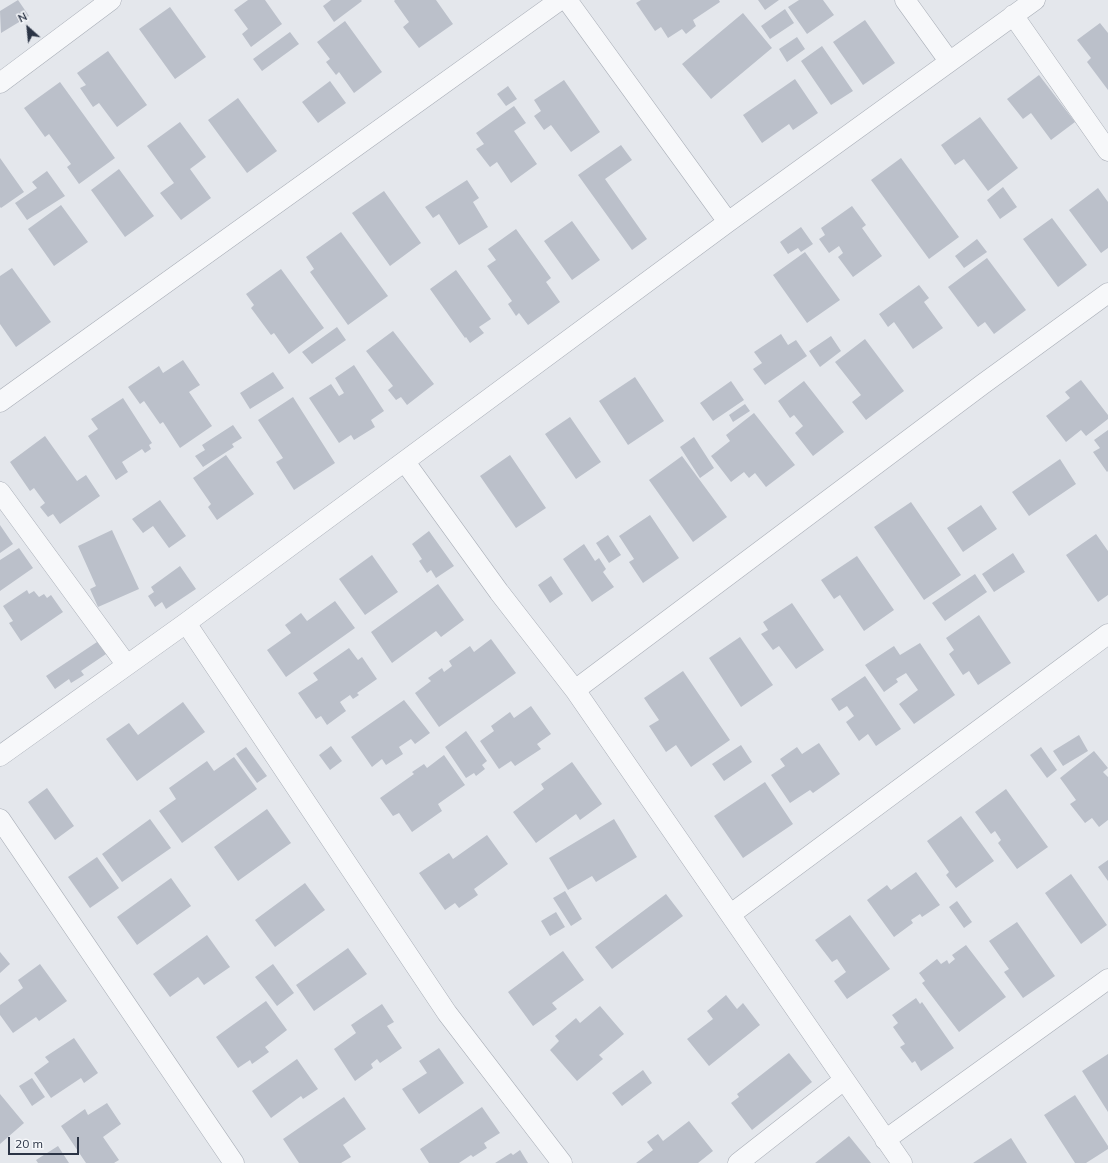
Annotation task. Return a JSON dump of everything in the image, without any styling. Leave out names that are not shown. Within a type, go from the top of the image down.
[{"type":"street","points":[[0,83],[110,0]]},
{"type":"street","points":[[0,402],[560,0]]},
{"type":"street","points":[[567,0],[728,222]]},
{"type":"street","points":[[904,0],[949,61]]},
{"type":"street","points":[[0,756],[126,664],[186,623],[728,222],[1035,0]]},
{"type":"street","points":[[1013,15],[1108,151]]},
{"type":"street","points":[[574,690],[982,384],[1108,293]]},
{"type":"street","points":[[405,462],[499,592],[574,690],[731,914],[902,1163]]},
{"type":"street","points":[[0,492],[126,664]]},
{"type":"street","points":[[186,623],[447,1013],[562,1163]]},
{"type":"street","points":[[731,914],[1108,634]]},
{"type":"street","points":[[0,819],[234,1163]]},
{"type":"street","points":[[885,1140],[1108,979]]},
{"type":"street","points":[[738,1163],[844,1080]]},
{"type":"building","points":[[18,0],[29,16],[1,33],[0,11]]},
{"type":"building","points":[[248,0],[265,0],[282,24],[251,47],[242,34],[248,29],[234,10]]},
{"type":"building","points":[[331,0],[362,1],[334,22],[323,6]]},
{"type":"building","points":[[436,0],[453,24],[419,48],[403,27],[409,22],[394,1]]},
{"type":"building","points":[[641,0],[719,0],[720,2],[693,20],[696,26],[686,34],[682,29],[668,38],[661,27],[655,31],[636,3]]},
{"type":"building","points":[[758,0],[779,0],[765,10]]},
{"type":"building","points":[[799,0],[823,0],[834,15],[807,34],[788,7]]},
{"type":"building","points":[[170,7],[206,57],[175,79],[139,29]]},
{"type":"building","points":[[785,9],[794,23],[770,39],[761,26]]},
{"type":"building","points":[[743,13],[772,48],[711,99],[682,64]]},
{"type":"building","points":[[865,20],[895,63],[863,85],[833,42]]},
{"type":"building","points":[[345,21],[382,72],[354,93],[339,72],[336,75],[326,62],[330,59],[317,42]]},
{"type":"building","points":[[1100,23],[1108,33],[1108,90],[1087,62],[1091,58],[1077,40]]},
{"type":"building","points":[[290,32],[299,44],[262,71],[253,59]]},
{"type":"building","points":[[797,37],[805,49],[787,62],[779,49]]},
{"type":"building","points":[[822,46],[853,91],[831,105],[801,61]]},
{"type":"building","points":[[108,51],[147,105],[117,127],[99,103],[93,107],[80,88],[86,85],[77,73]]},
{"type":"building","points":[[1039,75],[1075,122],[1051,140],[1031,113],[1023,119],[1007,99]]},
{"type":"building","points":[[795,79],[818,113],[793,130],[789,124],[762,143],[743,115]]},
{"type":"building","points":[[564,80],[600,132],[571,152],[551,125],[544,130],[534,116],[541,111],[534,100]]},
{"type":"building","points":[[330,81],[346,103],[318,123],[302,102]]},
{"type":"building","points":[[60,82],[115,158],[79,184],[67,167],[71,164],[49,134],[45,137],[24,108]]},
{"type":"building","points":[[508,86],[517,99],[506,106],[497,94]]},
{"type":"building","points":[[238,98],[277,151],[247,173],[208,120]]},
{"type":"building","points":[[514,106],[526,123],[514,131],[537,164],[511,183],[497,162],[490,167],[476,149],[484,144],[476,133]]},
{"type":"building","points":[[980,117],[1018,168],[988,191],[964,159],[955,165],[941,145]]},
{"type":"building","points":[[180,122],[206,157],[190,169],[211,198],[181,220],[160,193],[174,183],[147,146]]},
{"type":"building","points":[[621,145],[632,160],[605,179],[647,239],[632,250],[578,175]]},
{"type":"building","points":[[0,158],[24,192],[1,208],[0,207]]},
{"type":"building","points":[[901,158],[959,237],[929,259],[871,180]]},
{"type":"building","points":[[119,169],[154,216],[125,237],[91,190]]},
{"type":"building","points":[[47,171],[65,196],[27,220],[15,203],[37,188],[32,182]]},
{"type":"building","points":[[467,180],[479,198],[473,202],[488,227],[459,245],[439,214],[433,218],[425,207]]},
{"type":"building","points":[[1003,187],[1017,207],[1000,219],[987,200]]},
{"type":"building","points":[[1098,188],[1108,202],[1108,248],[1101,253],[1069,210]]},
{"type":"building","points":[[384,191],[421,243],[390,266],[352,213]]},
{"type":"building","points":[[61,205],[88,242],[54,266],[28,229]]},
{"type":"building","points":[[852,206],[866,225],[862,228],[882,256],[853,277],[838,257],[843,253],[839,246],[829,253],[819,239],[825,235],[821,228]]},
{"type":"building","points":[[1052,218],[1087,265],[1058,287],[1023,239]]},
{"type":"building","points":[[572,221],[600,260],[572,280],[544,241]]},
{"type":"building","points":[[801,227],[813,244],[801,252],[798,248],[788,254],[780,242]]},
{"type":"building","points":[[516,229],[551,278],[546,282],[560,302],[528,325],[519,313],[516,316],[508,304],[512,301],[487,266],[496,260],[488,249]]},
{"type":"building","points":[[341,232],[388,296],[348,325],[310,272],[314,269],[306,257]]},
{"type":"building","points":[[977,239],[987,252],[964,268],[955,256]]},
{"type":"building","points":[[805,252],[840,300],[807,323],[773,275]]},
{"type":"building","points":[[987,258],[1026,310],[994,334],[985,322],[978,327],[948,287]]},
{"type":"building","points":[[12,268],[51,322],[16,347],[0,324],[0,276]]},
{"type":"building","points":[[281,269],[324,328],[289,354],[274,333],[271,335],[251,308],[254,305],[246,294]]},
{"type":"building","points":[[456,270],[491,319],[479,327],[484,333],[470,343],[430,289]]},
{"type":"building","points":[[919,285],[929,298],[924,302],[943,328],[913,349],[894,322],[888,327],[879,314]]},
{"type":"building","points":[[337,327],[346,340],[312,364],[302,352]]},
{"type":"building","points":[[393,331],[434,384],[407,405],[401,397],[396,400],[388,390],[393,386],[366,351]]},
{"type":"building","points":[[781,334],[788,345],[796,340],[807,356],[765,385],[753,369],[762,363],[754,352]]},
{"type":"building","points":[[831,336],[841,351],[820,367],[809,351]]},
{"type":"building","points":[[865,339],[904,391],[866,420],[852,402],[861,395],[835,362]]},
{"type":"building","points":[[183,360],[200,385],[189,392],[212,426],[180,448],[163,422],[160,424],[144,401],[140,404],[128,387],[159,366],[163,373]]},
{"type":"building","points":[[354,365],[384,411],[371,420],[375,427],[354,440],[351,435],[339,443],[309,398],[331,384],[339,396],[344,393],[335,378]]},
{"type":"building","points":[[273,372],[284,388],[250,409],[240,393]]},
{"type":"building","points":[[635,377],[664,421],[628,445],[599,401]]},
{"type":"building","points":[[1081,380],[1108,415],[1108,419],[1086,436],[1081,430],[1066,442],[1046,416],[1070,398],[1065,392]]},
{"type":"building","points":[[731,381],[744,400],[713,421],[700,403]]},
{"type":"building","points":[[804,381],[844,432],[813,456],[795,433],[803,426],[794,415],[790,418],[778,401]]},
{"type":"building","points":[[293,397],[335,463],[294,490],[276,462],[283,458],[258,420]]},
{"type":"building","points":[[123,398],[152,443],[149,445],[151,449],[145,453],[142,449],[122,462],[128,472],[116,480],[88,436],[98,429],[91,419]]},
{"type":"building","points":[[745,404],[750,411],[733,422],[729,415]]},
{"type":"building","points":[[754,413],[795,465],[766,487],[755,473],[749,478],[744,472],[731,482],[711,456],[730,441],[726,435]]},
{"type":"building","points":[[570,417],[601,462],[576,479],[545,434]]},
{"type":"building","points":[[233,425],[242,438],[232,444],[234,447],[203,467],[195,456],[205,450],[202,445]]},
{"type":"building","points":[[1108,430],[1107,472],[1093,452],[1100,448],[1094,440]]},
{"type":"building","points":[[45,436],[77,481],[86,475],[100,496],[60,524],[53,514],[48,517],[40,507],[45,503],[34,488],[30,491],[10,462]]},
{"type":"building","points":[[694,437],[714,468],[700,478],[680,447]]},
{"type":"building","points":[[226,455],[254,494],[217,520],[208,507],[211,504],[193,478]]},
{"type":"building","points":[[510,455],[546,508],[516,528],[480,476]]},
{"type":"building","points":[[682,456],[727,517],[693,542],[649,480]]},
{"type":"building","points":[[1060,459],[1076,484],[1029,516],[1012,492]]},
{"type":"building","points":[[160,500],[186,536],[169,548],[153,526],[143,533],[132,519]]},
{"type":"building","points":[[911,502],[961,575],[924,600],[874,527]]},
{"type":"building","points":[[981,505],[997,529],[963,552],[947,528]]},
{"type":"building","points":[[650,515],[679,558],[643,583],[629,562],[634,559],[619,536]]},
{"type":"building","points":[[0,525],[13,544],[0,553]]},
{"type":"building","points":[[112,530],[139,589],[98,607],[90,589],[96,586],[78,546]]},
{"type":"building","points":[[429,531],[454,566],[436,578],[431,570],[427,573],[419,561],[422,559],[412,544]]},
{"type":"building","points":[[1096,534],[1108,551],[1108,595],[1098,602],[1066,555]]},
{"type":"building","points":[[608,535],[621,555],[609,563],[596,543]]},
{"type":"building","points":[[584,544],[595,561],[599,558],[606,569],[603,572],[614,587],[592,602],[563,559]]},
{"type":"building","points":[[19,548],[33,568],[0,591],[0,560]]},
{"type":"building","points":[[1013,553],[1025,572],[994,592],[982,574]]},
{"type":"building","points":[[372,555],[398,592],[365,615],[339,579]]},
{"type":"building","points":[[857,556],[894,610],[864,631],[840,595],[834,599],[821,580]]},
{"type":"building","points":[[180,566],[196,589],[166,609],[162,602],[155,607],[148,596],[154,592],[151,587]]},
{"type":"building","points":[[975,574],[987,592],[945,621],[932,603]]},
{"type":"building","points":[[551,576],[563,594],[550,603],[538,585]]},
{"type":"building","points":[[438,584],[464,620],[441,637],[436,631],[392,663],[371,632]]},
{"type":"building","points":[[27,590],[29,594],[34,591],[39,597],[44,594],[47,598],[51,595],[63,612],[21,641],[9,623],[13,621],[3,606]]},
{"type":"building","points":[[335,601],[355,628],[286,677],[267,650],[291,633],[285,625],[301,613],[307,621]]},
{"type":"building","points":[[792,603],[824,650],[796,669],[779,646],[773,650],[761,634],[768,630],[763,622]]},
{"type":"building","points":[[979,615],[1011,663],[978,685],[969,671],[963,675],[949,654],[954,650],[946,638]]},
{"type":"building","points":[[740,637],[773,685],[741,707],[709,658]]},
{"type":"building","points":[[491,639],[516,673],[439,727],[415,693],[431,681],[428,678],[442,668],[444,672],[452,666],[449,661],[470,646],[474,652]]},
{"type":"building","points":[[97,642],[106,654],[81,671],[84,675],[71,683],[69,679],[55,689],[46,676]]},
{"type":"building","points":[[920,643],[955,695],[914,724],[899,704],[918,690],[906,673],[896,679],[898,682],[884,692],[865,665],[894,646],[900,655]]},
{"type":"building","points":[[349,648],[358,660],[362,657],[377,679],[357,693],[359,695],[353,699],[350,695],[340,702],[346,711],[327,725],[321,716],[316,719],[298,693],[318,680],[313,673]]},
{"type":"building","points":[[683,671],[730,740],[691,767],[676,745],[666,752],[649,726],[659,720],[644,698]]},
{"type":"building","points":[[865,676],[901,729],[876,746],[868,734],[859,741],[846,722],[854,716],[847,706],[839,711],[831,699]]},
{"type":"building","points":[[404,700],[430,733],[415,744],[411,739],[399,747],[403,754],[386,765],[382,759],[372,767],[351,737]]},
{"type":"building","points":[[183,702],[205,732],[137,781],[106,739],[129,723],[138,735]]},
{"type":"building","points":[[531,706],[551,734],[537,744],[541,749],[515,766],[511,761],[499,769],[480,741],[494,731],[491,726],[510,712],[514,718]]},
{"type":"building","points":[[466,731],[487,761],[482,765],[485,769],[476,776],[474,773],[466,778],[445,747]]},
{"type":"building","points":[[1079,735],[1088,751],[1063,766],[1053,751]]},
{"type":"building","points":[[819,743],[840,774],[813,793],[810,790],[790,803],[771,775],[785,766],[780,759],[797,747],[802,754]]},
{"type":"building","points":[[741,745],[752,762],[724,781],[712,764]]},
{"type":"building","points":[[331,746],[342,761],[330,770],[319,755]]},
{"type":"building","points":[[246,747],[267,776],[257,783],[236,754]]},
{"type":"building","points":[[1041,747],[1057,770],[1047,778],[1030,755]]},
{"type":"building","points":[[1094,751],[1108,768],[1103,772],[1108,777],[1108,820],[1099,827],[1092,818],[1085,823],[1070,804],[1076,800],[1060,778]]},
{"type":"building","points":[[444,755],[465,785],[438,804],[442,811],[412,832],[399,813],[393,816],[380,798],[414,774],[412,772],[424,764],[427,768]]},
{"type":"building","points":[[234,757],[257,789],[182,843],[159,811],[176,799],[169,788],[207,761],[214,771]]},
{"type":"building","points":[[572,762],[602,804],[580,820],[576,814],[536,843],[513,812],[544,789],[541,784]]},
{"type":"building","points":[[765,782],[793,824],[743,858],[714,816]]},
{"type":"building","points":[[47,788],[74,826],[55,840],[28,802]]},
{"type":"building","points":[[1006,789],[1048,847],[1017,869],[998,843],[1001,840],[995,831],[991,834],[975,812]]},
{"type":"building","points":[[267,809],[291,843],[238,881],[214,847]]},
{"type":"building","points":[[961,816],[994,861],[956,888],[946,875],[949,872],[927,841]]},
{"type":"building","points":[[150,819],[171,848],[122,882],[102,854]]},
{"type":"building","points":[[614,819],[637,857],[596,882],[592,876],[568,890],[549,858]]},
{"type":"building","points":[[487,835],[508,864],[474,889],[478,895],[459,908],[455,903],[445,910],[419,873],[449,853],[453,859]]},
{"type":"building","points":[[97,857],[119,888],[90,908],[68,877]]},
{"type":"building","points":[[1108,860],[1108,881],[1098,867]]},
{"type":"building","points":[[916,872],[940,905],[922,917],[920,914],[911,920],[913,923],[894,937],[867,900],[887,885],[891,890]]},
{"type":"building","points":[[1071,874],[1107,925],[1081,944],[1045,893]]},
{"type":"building","points":[[171,878],[191,906],[137,945],[117,917]]},
{"type":"building","points":[[305,883],[325,910],[275,947],[255,920]]},
{"type":"building","points":[[565,891],[582,919],[571,926],[553,898]]},
{"type":"building","points":[[666,894],[683,916],[612,969],[595,947]]},
{"type":"building","points":[[957,901],[972,922],[964,928],[949,907]]},
{"type":"building","points":[[556,912],[565,927],[550,936],[541,921]]},
{"type":"building","points":[[850,915],[890,969],[847,999],[834,981],[846,972],[837,959],[832,962],[815,940]]},
{"type":"building","points":[[1017,922],[1055,976],[1023,998],[1004,972],[1009,969],[989,941]]},
{"type":"building","points":[[207,935],[230,967],[204,985],[198,977],[170,997],[153,974]]},
{"type":"building","points":[[966,945],[1006,997],[959,1032],[922,983],[925,981],[919,973],[937,959],[941,964],[947,960],[949,964],[955,959],[952,955]]},
{"type":"building","points":[[348,948],[367,974],[314,1011],[296,985]]},
{"type":"building","points":[[563,951],[584,980],[552,1003],[557,1009],[533,1026],[508,992]]},
{"type":"building","points":[[0,952],[10,964],[0,973]]},
{"type":"building","points":[[40,964],[67,1001],[39,1021],[36,1017],[13,1033],[0,1015],[0,1005],[23,988],[18,980]]},
{"type":"building","points":[[273,964],[294,993],[277,1006],[255,977]]},
{"type":"building","points":[[726,995],[737,1009],[743,1003],[760,1025],[709,1066],[687,1039],[713,1019],[707,1011]]},
{"type":"building","points":[[916,998],[920,1004],[922,1002],[954,1048],[921,1071],[915,1061],[912,1063],[900,1047],[905,1044],[893,1027],[898,1023],[892,1015]]},
{"type":"building","points":[[266,1001],[287,1030],[265,1047],[269,1052],[252,1064],[250,1060],[238,1068],[216,1037]]},
{"type":"building","points":[[382,1004],[394,1022],[387,1026],[402,1048],[380,1063],[377,1059],[371,1064],[373,1068],[355,1081],[334,1049],[356,1033],[351,1025]]},
{"type":"building","points":[[600,1006],[624,1034],[599,1055],[603,1059],[577,1081],[550,1050],[559,1041],[555,1036],[576,1018],[580,1023]]},
{"type":"building","points":[[74,1038],[98,1073],[84,1083],[81,1078],[51,1098],[34,1073],[49,1062],[45,1057]]},
{"type":"building","points":[[439,1048],[464,1083],[419,1114],[402,1089],[427,1073],[419,1061]]},
{"type":"building","points":[[789,1053],[812,1082],[752,1130],[731,1103],[739,1097],[737,1094]]},
{"type":"building","points":[[1108,1054],[1108,1112],[1082,1071]]},
{"type":"building","points":[[297,1059],[318,1089],[303,1099],[301,1096],[271,1118],[252,1091]]},
{"type":"building","points":[[643,1070],[652,1083],[622,1106],[612,1093]]},
{"type":"building","points":[[32,1078],[45,1097],[32,1106],[19,1086]]},
{"type":"building","points":[[0,1094],[24,1123],[0,1144]]},
{"type":"building","points":[[1075,1095],[1108,1146],[1108,1149],[1086,1163],[1075,1163],[1044,1115]]},
{"type":"building","points":[[344,1097],[366,1129],[343,1145],[351,1157],[341,1163],[299,1163],[283,1139]]},
{"type":"building","points":[[107,1103],[121,1124],[103,1137],[119,1160],[114,1163],[86,1163],[61,1126],[85,1109],[88,1115]]},
{"type":"building","points":[[482,1107],[500,1133],[484,1143],[487,1148],[473,1157],[471,1155],[459,1163],[429,1163],[420,1149]]},
{"type":"building","points":[[689,1121],[713,1151],[698,1163],[636,1163],[653,1150],[647,1142],[658,1134],[663,1141]]},
{"type":"building","points":[[849,1136],[871,1163],[815,1163]]},
{"type":"building","points":[[1011,1138],[1027,1163],[973,1163]]},
{"type":"building","points":[[58,1146],[69,1163],[38,1163],[36,1160]]},
{"type":"building","points":[[520,1150],[528,1163],[495,1163],[511,1153],[513,1155]]}]
